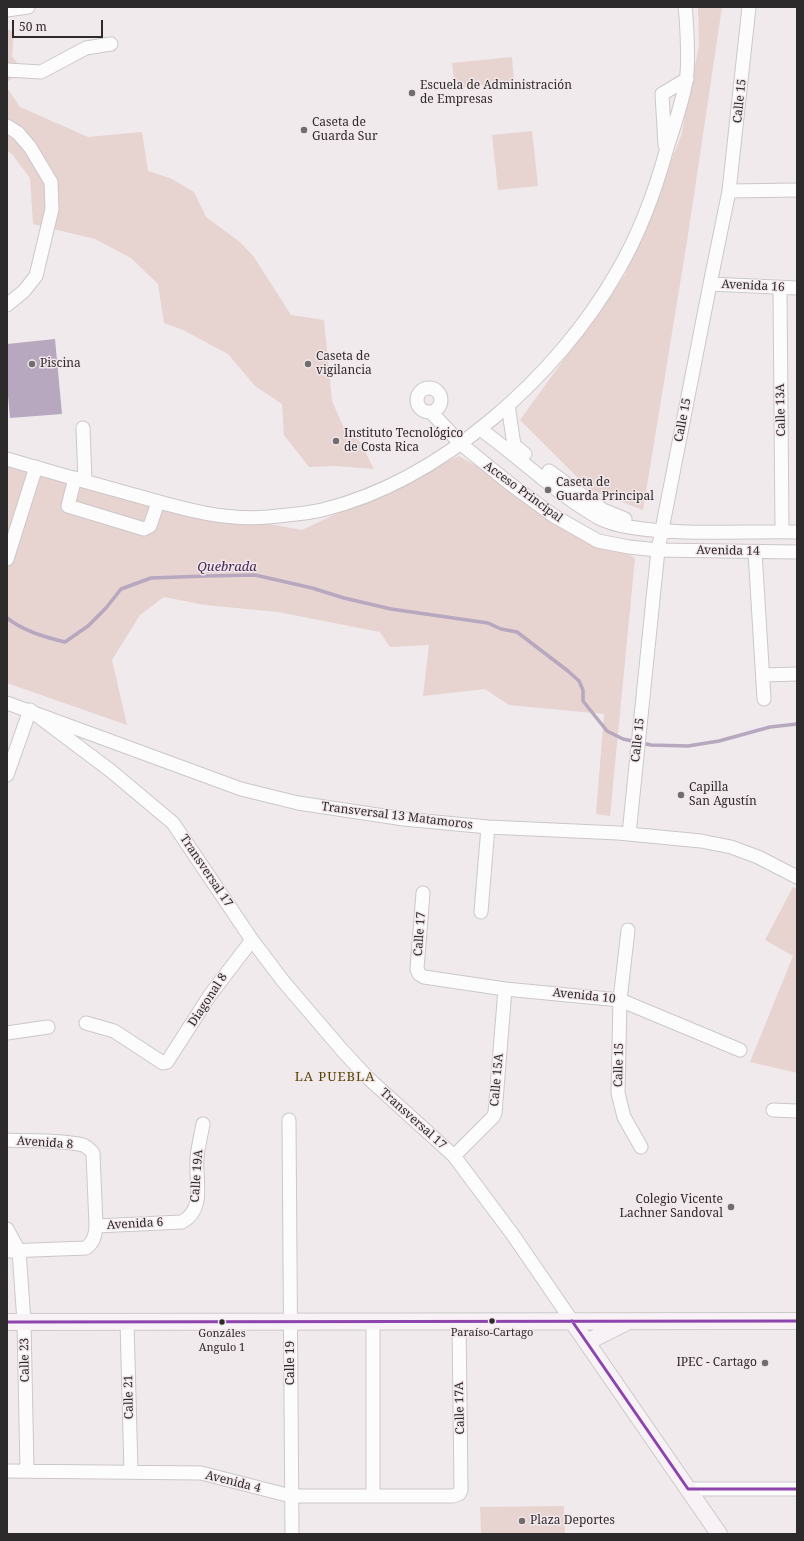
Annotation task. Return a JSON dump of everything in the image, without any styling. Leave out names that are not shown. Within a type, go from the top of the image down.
[{"type":"main road","name":"Transversal 17","points":[[572,1321],[718,1534]]},
{"type":"main road","points":[[586,1342],[628,1321]]},
{"type":"main road","points":[[7,1322],[797,1321]]},
{"type":"street","points":[[7,10],[28,7]]},
{"type":"street","points":[[7,459],[201,514],[217,516],[266,517],[321,510],[356,499],[390,485],[461,444],[534,381],[588,317],[617,273],[640,227],[654,192],[687,79],[685,7]]},
{"type":"street","name":"Calle 15","points":[[629,834],[658,550],[729,191],[749,7]]},
{"type":"street","points":[[7,70],[41,72],[86,48],[111,44]]},
{"type":"street","points":[[666,154],[662,94],[687,79]]},
{"type":"street","points":[[7,126],[18,133],[30,147],[50,182],[52,209],[36,276],[28,287],[7,305]]},
{"type":"street","points":[[729,191],[797,190]]},
{"type":"street","name":"Avenida 16","points":[[710,284],[797,288]]},
{"type":"street","name":"Calle 13A","points":[[780,288],[782,532]]},
{"type":"street","name":"Acceso Principal","points":[[508,405],[514,445],[572,489],[604,510],[647,529]]},
{"type":"street","name":"Acceso Principal","points":[[430,412],[461,444],[548,512],[598,541],[629,547],[658,550]]},
{"type":"street","points":[[83,428],[80,480],[68,506],[144,529],[150,526],[158,502]]},
{"type":"street","name":"Acceso Principal","points":[[480,429],[515,454],[567,497],[600,518],[618,525],[661,532]]},
{"type":"street","points":[[7,559],[36,467]]},
{"type":"street","name":"Avenida 14","points":[[661,532],[797,532]]},
{"type":"street","name":"Avenida 14","points":[[658,550],[797,552]]},
{"type":"street","points":[[755,552],[764,699]]},
{"type":"street","points":[[763,675],[797,674]]},
{"type":"street","name":"Transversal 13 Matamoros","points":[[7,703],[30,710],[241,789],[298,803],[404,819],[488,827],[629,834],[701,841],[731,847],[758,857],[797,877]]},
{"type":"street","points":[[7,775],[30,710]]},
{"type":"street","name":"Transversal 17","points":[[30,710],[111,771],[173,823],[252,940],[283,981],[368,1078],[454,1156],[512,1235],[572,1321]]},
{"type":"street","points":[[481,912],[488,827]]},
{"type":"street","name":"Calle 17","points":[[419,974],[417,969],[423,893]]},
{"type":"street","name":"Calle 15","points":[[628,930],[620,1000],[619,1100],[624,1117],[641,1147]]},
{"type":"street","name":"Diagonal 8","points":[[86,1023],[114,1031],[163,1063],[168,1062],[210,995],[252,940]]},
{"type":"street","name":"Avenida 10","points":[[419,974],[424,977],[505,989],[620,1000],[740,1050]]},
{"type":"street","name":"Calle 15A","points":[[454,1156],[493,1117],[505,989]]},
{"type":"street","points":[[7,1033],[48,1027]]},
{"type":"street","points":[[773,1110],[797,1111]]},
{"type":"street","name":"Calle 19","points":[[289,1120],[292,1534]]},
{"type":"street","name":"Calle 19A","points":[[182,1222],[189,1218],[194,1211],[198,1195],[197,1159],[203,1124]]},
{"type":"street","name":"Avenida 8","points":[[7,1140],[44,1141],[83,1145],[89,1148],[93,1153],[96,1226]]},
{"type":"street","name":"Avenida 6","points":[[13,1251],[86,1248],[94,1239],[96,1226],[182,1222]]},
{"type":"street","name":"Calle 23","points":[[7,1229],[13,1251],[24,1322],[27,1471]]},
{"type":"street","points":[[373,1321],[374,1496]]},
{"type":"street","name":"Calle 17A","points":[[458,1494],[461,1490],[459,1321]]},
{"type":"street","name":"Calle 21","points":[[127,1322],[131,1472]]},
{"type":"street","name":"Avenida 4","points":[[7,1471],[201,1473],[291,1496],[453,1496],[458,1494]]},
{"type":"street","points":[[688,1489],[797,1489]]},
{"type":"shaded area","points":[[698,7],[722,7],[688,235],[643,510],[590,490],[520,420],[625,275],[681,136],[699,45]]},
{"type":"shaded area","points":[[7,29],[14,32],[12,56],[23,71],[7,82]]},
{"type":"shaded area","points":[[512,57],[514,82],[455,88],[452,63]]},
{"type":"shaded area","points":[[7,88],[20,107],[88,137],[142,132],[148,171],[170,178],[194,192],[206,217],[240,242],[254,257],[291,315],[324,320],[332,401],[343,426],[360,442],[374,469],[336,466],[309,467],[284,435],[282,404],[255,386],[228,354],[183,330],[164,323],[158,284],[131,258],[95,239],[33,224],[30,178],[12,154],[7,151]]},
{"type":"shaded area","points":[[532,131],[538,186],[498,190],[492,135]]},
{"type":"shaded area","name":"Piscina","points":[[55,339],[62,414],[10,418],[7,384],[7,344]]},
{"type":"shaded area","points":[[459,456],[635,558],[610,816],[596,814],[604,714],[509,705],[485,689],[423,696],[429,645],[390,647],[380,632],[278,612],[205,605],[164,597],[140,615],[112,660],[127,725],[7,683],[7,463],[176,507],[302,530]]},
{"type":"shaded area","points":[[793,887],[797,889],[797,1073],[750,1062],[793,956],[765,940]]},
{"type":"shaded area","name":"Plaza Deportes","points":[[564,1506],[565,1534],[481,1534],[480,1507]]},
{"type":"waterway","name":"Quebrada","points":[[7,618],[20,627],[34,633],[65,642],[88,626],[106,608],[121,589],[151,578],[255,575],[312,588],[344,598],[391,609],[488,623],[501,629],[517,632],[579,681],[583,690],[583,701],[607,731],[623,739],[651,745],[688,746],[719,741],[770,727],[797,724]]},
{"type":"transit line","points":[[572,1321],[688,1489],[797,1489]]},
{"type":"transit line","points":[[7,1322],[797,1321]]},
{"type":"place","name":"Escuela de Administración de Empresas","points":[[412,93]]},
{"type":"place","name":"Caseta de Guarda Sur","points":[[304,130]]},
{"type":"place","name":"Piscina","points":[[32,364]]},
{"type":"place","name":"Caseta de vigilancia","points":[[308,364]]},
{"type":"place","name":"Instituto Tecnológico de Costa Rica","points":[[336,441]]},
{"type":"place","name":"Caseta de Guarda Principal","points":[[548,490]]},
{"type":"place","name":"Capilla San Agustín","points":[[681,795]]},
{"type":"place","name":"Colegio Vicente Lachner Sandoval","points":[[731,1207]]},
{"type":"place","name":"Paraíso-Cartago","points":[[492,1321]]},
{"type":"place","name":"Gonzáles Angulo 1","points":[[222,1322]]},
{"type":"place","name":"IPEC - Cartago","points":[[765,1363]]},
{"type":"place","name":"Plaza Deportes","points":[[522,1521]]},
{"type":"district","name":"LA PUEBLA","points":[[335,1077]]}]
